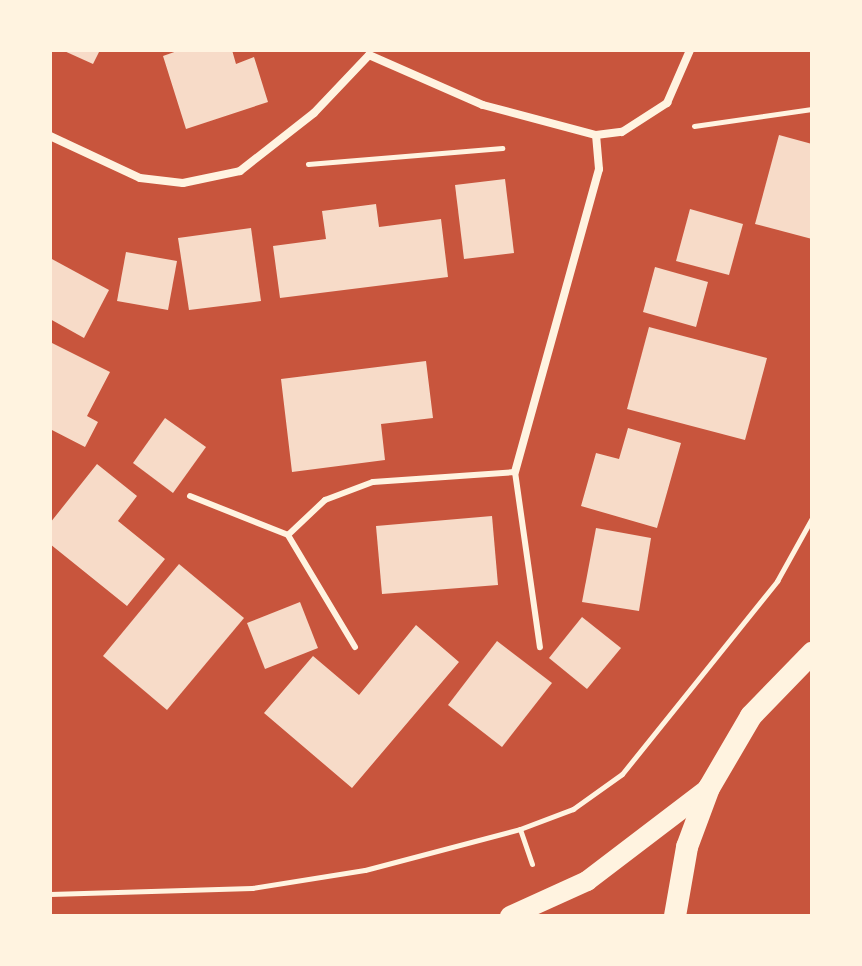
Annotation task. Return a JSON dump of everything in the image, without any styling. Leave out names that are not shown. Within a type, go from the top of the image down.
[{"type":"highway","points":[[675,916],[687,847],[709,788],[751,716],[812,653]]},
{"type":"main road","points":[[510,916],[587,881],[709,788]]},
{"type":"street","points":[[50,136],[140,178],[183,183],[240,171],[314,113],[367,53],[483,105],[596,135],[622,132],[667,103],[690,50]]},
{"type":"street","points":[[515,472],[599,169],[596,135]]},
{"type":"lane","points":[[288,535],[325,500],[373,482],[515,472],[540,647]]},
{"type":"lane","points":[[190,496],[288,535],[355,647]]},
{"type":"path","points":[[50,894],[252,888],[440,854],[573,809],[622,774],[777,581],[812,518]]},
{"type":"path","points":[[520,829],[526,846]]},
{"type":"building","points":[[62,50],[100,50],[93,64]]},
{"type":"building","points":[[180,50],[232,50],[236,64],[254,57],[268,102],[186,129],[163,56]]},
{"type":"building","points":[[779,135],[812,144],[812,239],[755,224]]},
{"type":"building","points":[[505,179],[514,253],[464,259],[455,185]]},
{"type":"building","points":[[376,204],[379,227],[441,219],[448,277],[280,298],[273,246],[326,239],[322,211]]},
{"type":"building","points":[[690,209],[743,224],[729,275],[676,261]]},
{"type":"building","points":[[251,228],[261,301],[189,310],[178,238]]},
{"type":"building","points":[[126,252],[177,261],[168,310],[117,301]]},
{"type":"building","points":[[50,258],[109,290],[84,338],[50,319]]},
{"type":"building","points":[[655,267],[708,282],[696,327],[643,312]]},
{"type":"building","points":[[649,327],[767,358],[745,440],[627,409]]},
{"type":"building","points":[[50,342],[110,372],[87,416],[98,422],[85,447],[50,429]]},
{"type":"building","points":[[426,361],[433,418],[381,424],[385,460],[292,472],[281,379]]},
{"type":"building","points":[[165,418],[206,447],[173,493],[133,463]]},
{"type":"building","points":[[628,428],[681,443],[657,528],[581,506],[596,453],[619,459]]},
{"type":"building","points":[[97,464],[137,496],[118,521],[165,559],[127,606],[50,544],[50,523]]},
{"type":"building","points":[[492,516],[498,585],[382,594],[376,526]]},
{"type":"building","points":[[596,528],[651,538],[639,611],[582,602]]},
{"type":"building","points":[[179,564],[244,618],[167,710],[103,656]]},
{"type":"building","points":[[300,602],[318,648],[265,669],[247,623]]},
{"type":"building","points":[[582,617],[621,648],[587,689],[549,658]]},
{"type":"building","points":[[416,625],[459,662],[352,788],[264,713],[313,656],[359,695]]},
{"type":"building","points":[[497,641],[552,683],[502,747],[448,705]]}]
